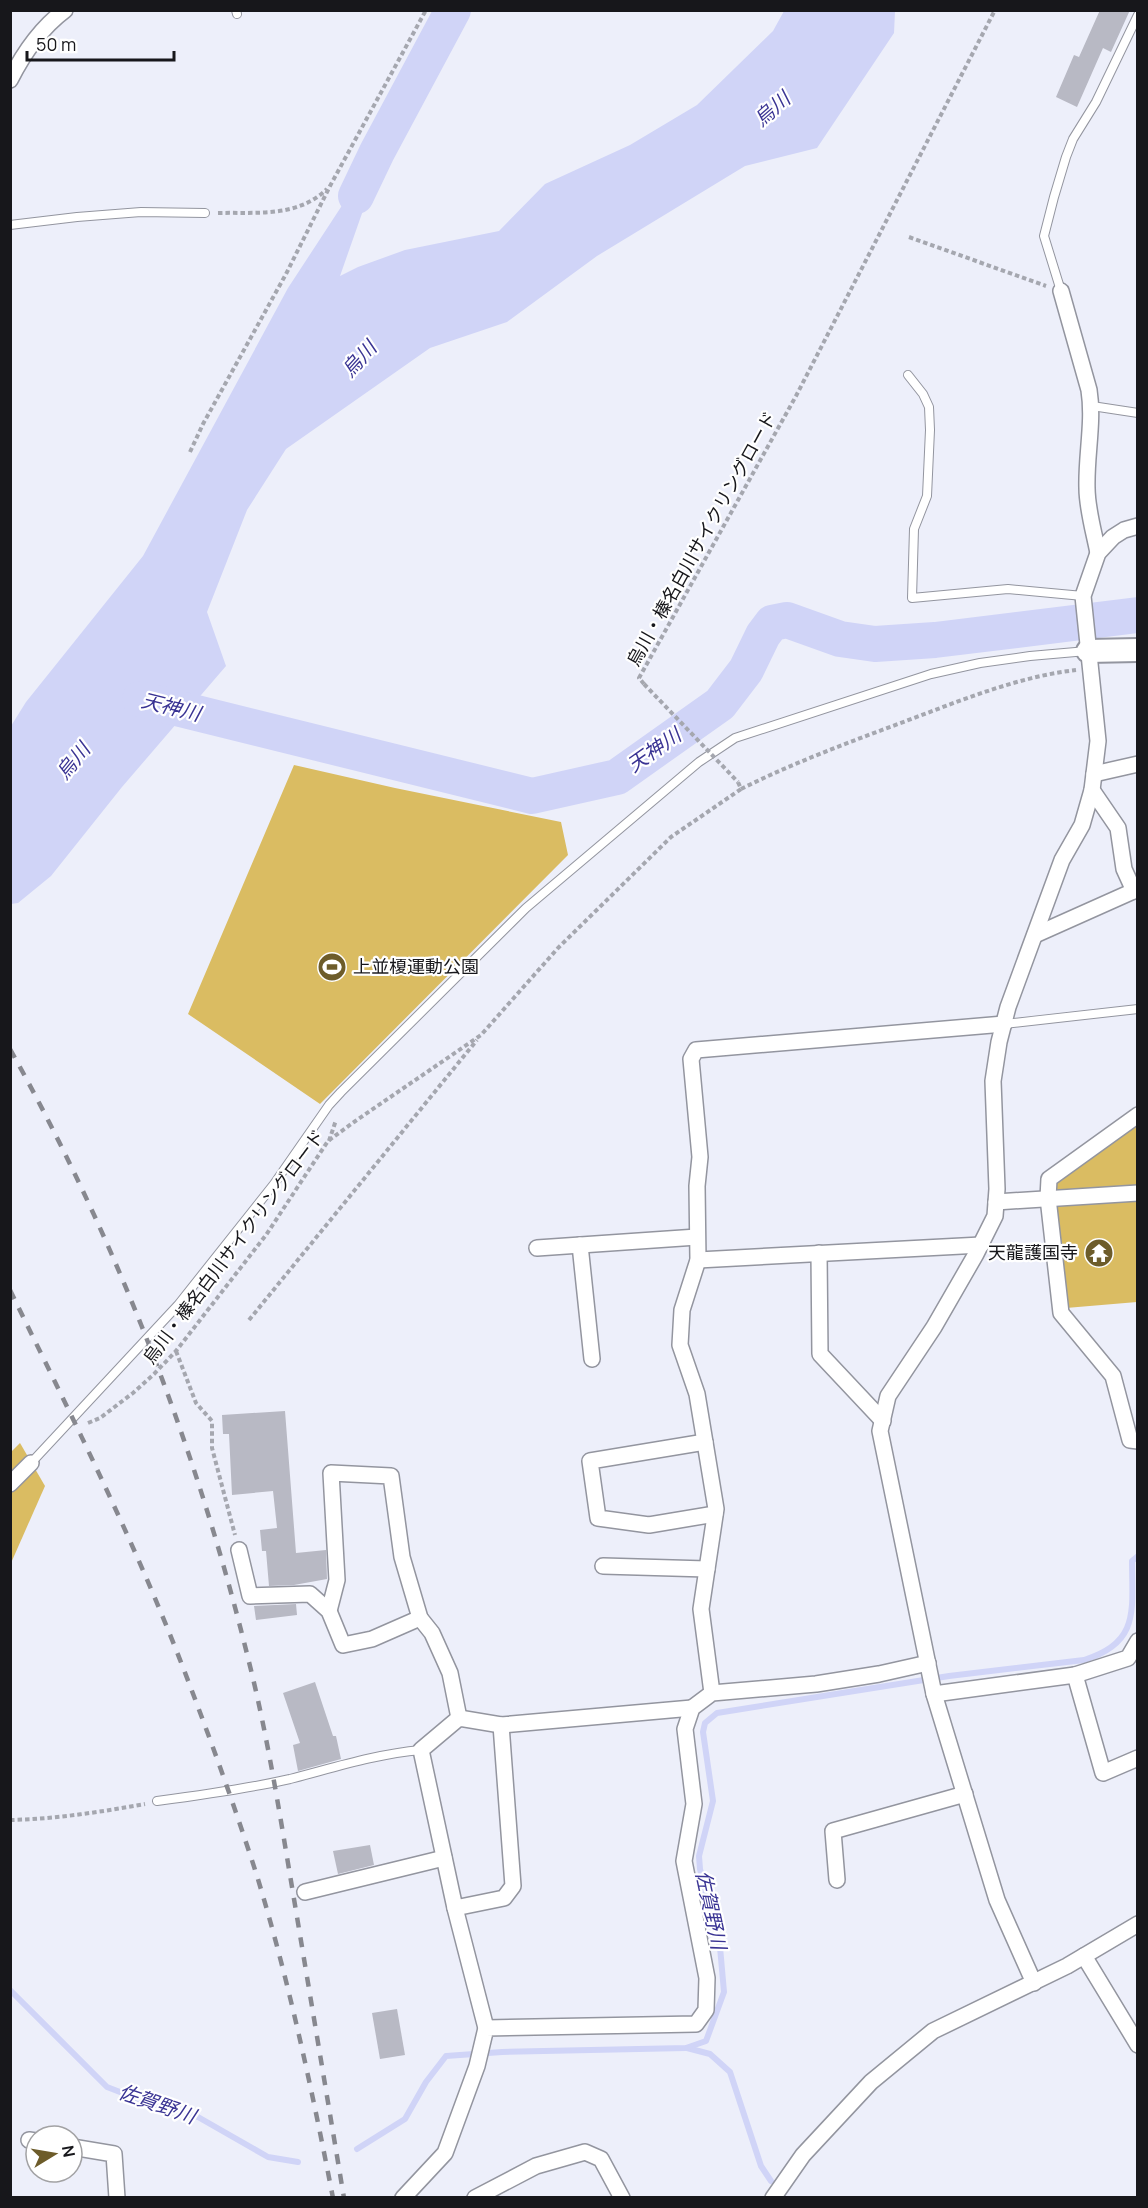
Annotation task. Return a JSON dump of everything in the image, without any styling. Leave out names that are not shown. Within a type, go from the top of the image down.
[{"type":"street","points":[[10,80],[24,55],[41,33],[65,10]]},
{"type":"street","points":[[1061,291],[1092,406],[1086,491],[1098,553]]},
{"type":"street","points":[[1034,1983],[997,1900],[931,1679],[880,1431],[888,1396],[934,1327],[995,1216],[993,1081],[1004,1024],[1062,860],[1082,825],[1092,790],[1098,741],[1085,653],[1084,601],[1098,553],[1113,537],[1137,526]]},
{"type":"street","points":[[1085,653],[1137,650]]},
{"type":"street","points":[[1094,774],[1137,764]]},
{"type":"street","points":[[1035,934],[1136,890],[1124,869],[1118,828],[1092,790]]},
{"type":"street","points":[[712,1693],[701,1609],[715,1514],[697,1394],[680,1345],[682,1310],[698,1260],[697,1186],[700,1157],[691,1059],[696,1050],[1004,1024]]},
{"type":"street","points":[[1137,1115],[1049,1179],[1048,1198],[1061,1313],[1113,1376],[1130,1440],[1137,1441]]},
{"type":"street","points":[[996,1202],[1137,1193]]},
{"type":"street","points":[[537,1248],[698,1237]]},
{"type":"street","points":[[580,1245],[592,1359]]},
{"type":"street","points":[[698,1260],[981,1245]]},
{"type":"street","points":[[819,1253],[820,1354],[882,1421]]},
{"type":"street","points":[[705,1442],[590,1461],[596,1507],[598,1518],[649,1525],[715,1514]]},
{"type":"street","points":[[10,1484],[31,1463]]},
{"type":"street","points":[[329,1611],[337,1580],[331,1473],[391,1476],[402,1557],[420,1618],[432,1633],[450,1673],[459,1718]]},
{"type":"street","points":[[239,1551],[250,1596],[310,1594],[329,1611],[343,1645],[372,1639],[420,1618]]},
{"type":"street","points":[[603,1566],[707,1569]]},
{"type":"street","points":[[403,2198],[445,2153],[477,2066],[485,2031],[455,1908],[421,1750],[459,1718],[501,1725],[692,1708],[712,1693],[816,1684],[879,1674],[931,1679],[1075,1675],[1128,1658],[1137,1641]]},
{"type":"street","points":[[1075,1675],[1103,1773],[1137,1758]]},
{"type":"street","points":[[485,2031],[696,2024],[706,2010],[708,1978],[684,1861],[694,1804],[685,1729],[692,1708]]},
{"type":"street","points":[[455,1908],[504,1898],[513,1886],[501,1725]]},
{"type":"street","points":[[837,1880],[833,1831],[964,1794]]},
{"type":"street","points":[[305,1892],[444,1858]]},
{"type":"street","points":[[773,2198],[803,2155],[879,2074],[933,2031],[1034,1983],[1137,1924]]},
{"type":"street","points":[[1084,1956],[1137,2044]]},
{"type":"street","points":[[84,2149],[114,2154],[117,2198]]},
{"type":"street","points":[[475,2198],[536,2166],[585,2152],[601,2159],[622,2198]]},
{"type":"lane","points":[[1061,291],[1044,236],[1054,197],[1073,140],[1096,102],[1137,15]]},
{"type":"lane","points":[[10,225],[141,212],[205,213]]},
{"type":"lane","points":[[908,375],[916,382],[929,407],[930,430],[927,496],[914,529],[912,598],[1008,589],[1084,601]]},
{"type":"lane","points":[[1092,406],[1137,413]]},
{"type":"lane","points":[[31,1463],[178,1305],[274,1184],[329,1105],[341,1092],[526,908],[699,762],[735,738],[931,674],[1000,660],[1085,653]]},
{"type":"lane","points":[[1004,1024],[1137,1010]]},
{"type":"lane","points":[[157,1801],[228,1792],[388,1753],[421,1750]]},
{"type":"path","points":[[190,452],[426,10]]},
{"type":"path","name":"烏川・榛名白川サイクリングロード","points":[[60,1432],[100,1418],[154,1374],[176,1351],[266,1235],[328,1141],[481,1035],[558,948],[671,837],[741,789],[738,782],[639,678],[796,396],[995,10]]},
{"type":"path","points":[[205,213],[287,211],[304,205],[321,195],[330,186]]},
{"type":"path","points":[[909,237],[1061,291]]},
{"type":"path","points":[[741,789],[814,755],[1023,679],[1085,653]]},
{"type":"path","points":[[249,1320],[481,1035]]},
{"type":"path","points":[[176,1351],[196,1403],[212,1421],[212,1448],[239,1551]]},
{"type":"path","points":[[10,1820],[40,1820],[84,1815],[157,1801]]},
{"type":"shaded area","name":"上並榎運動公園","points":[[294,765],[561,822],[568,855],[320,1104],[188,1014]]},
{"type":"shaded area","points":[[1137,1123],[1137,1187],[1056,1193],[1056,1183]]},
{"type":"shaded area","name":"天龍護国寺","points":[[1137,1200],[1137,1302],[1066,1308],[1057,1204]]},
{"type":"shaded area","points":[[20,1443],[45,1486],[11,1563],[11,1452]]},
{"type":"water","name":"烏川","points":[[784,11],[895,11],[894,33],[817,148],[745,166],[597,256],[507,322],[430,348],[286,449],[247,510],[207,612],[226,666],[122,787],[51,876],[18,903],[11,904],[11,726],[26,702],[143,556],[288,288],[377,152],[366,202],[340,276],[405,250],[499,231],[545,184],[630,145],[697,105],[773,31]]},
{"type":"building","points":[[1100,10],[1130,10],[1111,52],[1103,48],[1077,107],[1056,97],[1074,55],[1079,57]]},
{"type":"building","points":[[285,1411],[296,1553],[326,1550],[327,1579],[294,1585],[269,1586],[266,1551],[262,1551],[260,1530],[277,1528],[273,1491],[232,1495],[229,1434],[223,1434],[222,1415]]},
{"type":"building","points":[[296,1604],[297,1615],[256,1620],[254,1606]]},
{"type":"building","points":[[315,1682],[333,1736],[336,1736],[341,1759],[298,1771],[293,1745],[300,1743],[283,1693]]},
{"type":"building","points":[[370,1845],[374,1865],[338,1874],[333,1851]]},
{"type":"building","points":[[397,2009],[405,2055],[380,2059],[372,2013]]},
{"type":"waterway","points":[[356,196],[453,10]]},
{"type":"waterway","name":"天神川","points":[[140,699],[532,796],[617,777],[720,704],[746,670],[763,635],[772,623],[787,620],[840,639],[875,644],[935,640],[1138,615]]},
{"type":"waterway","name":"佐賀野川","points":[[357,2149],[405,2119],[426,2082],[446,2056],[502,2052],[686,2048],[706,2041],[724,1992],[720,1947],[700,1869],[699,1856],[713,1801],[703,1732],[705,1723],[717,1713],[949,1676],[1084,1660],[1102,1653],[1124,1634],[1132,1609],[1132,1561],[1138,1556]]},
{"type":"waterway","name":"佐賀野川","points":[[10,1990],[107,2087],[159,2107],[198,2117],[268,2157],[298,2162]]},
{"type":"waterway","points":[[687,2048],[710,2054],[730,2072],[761,2166],[771,2181]]},
{"type":"railway","points":[[10,1049],[49,1122],[119,1271],[179,1425],[228,1582],[268,1748],[344,2198]]},
{"type":"railway","points":[[10,1290],[144,1573],[165,1621],[222,1773],[257,1876],[290,1996],[333,2198]]},
{"type":"place","name":"上並榎運動公園","points":[[332,967]]},
{"type":"place","name":"天龍護国寺","points":[[1099,1253]]}]
